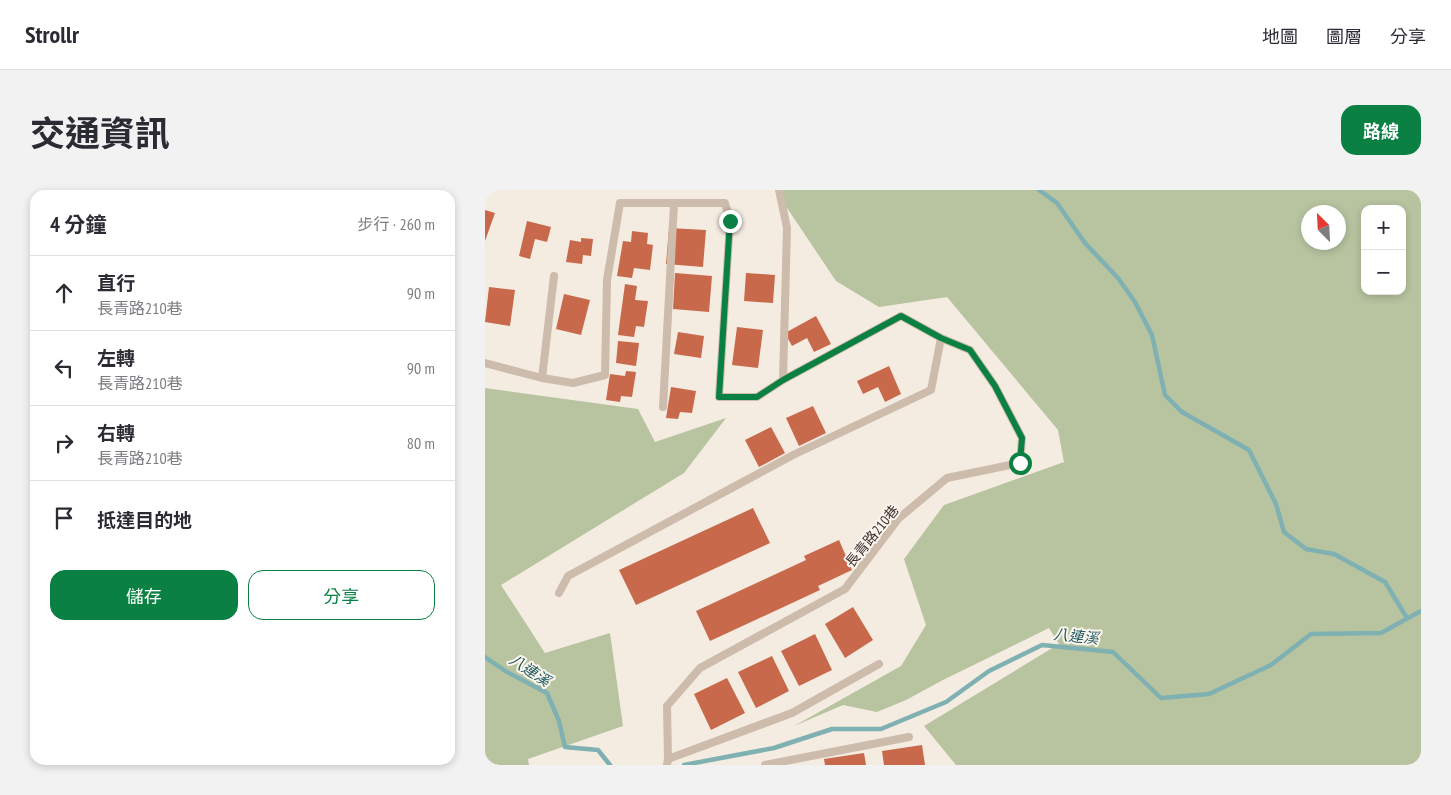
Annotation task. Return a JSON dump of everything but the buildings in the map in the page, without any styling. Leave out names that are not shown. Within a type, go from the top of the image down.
[{"type":"lane","points":[[779,190],[787,228],[783,380]]},
{"type":"lane","name":"長青路210巷","points":[[485,363],[543,378],[573,383],[605,375],[607,280],[620,203],[725,203],[730,221],[719,397],[757,397],[783,380],[901,316],[941,338],[970,350],[995,386],[1022,438],[1020,463],[947,478],[898,519],[845,589],[700,668],[667,706],[667,762]]},
{"type":"lane","points":[[663,408],[674,204]]},
{"type":"lane","points":[[543,378],[554,276]]},
{"type":"lane","points":[[559,593],[568,576],[793,455],[931,390],[941,338]]},
{"type":"lane","points":[[667,762],[792,713],[879,664]]},
{"type":"lane","points":[[765,765],[909,737]]},
{"type":"green space","points":[[775,190],[1421,190],[1421,765],[956,765],[924,726],[1059,644],[1049,628],[906,700],[877,712],[843,705],[794,726],[901,666],[926,625],[904,559],[944,505],[1064,462],[1058,430],[947,297],[879,307],[836,281]]},
{"type":"green space","points":[[485,388],[638,409],[655,442],[726,418],[684,473],[501,585],[545,653],[610,633],[623,726],[528,759],[529,765],[485,765]]},
{"type":"waterway","points":[[1039,190],[1057,203],[1085,243],[1118,278],[1135,302],[1152,335],[1165,395],[1182,412],[1249,450],[1276,504],[1284,532],[1306,549],[1334,554],[1385,582],[1407,618]]},
{"type":"waterway","name":"八連溪","points":[[684,765],[774,748],[832,729],[881,729],[946,702],[989,671],[1042,645],[1113,652],[1161,698],[1209,694],[1271,665],[1311,634],[1381,633],[1421,611]]},
{"type":"waterway","name":"八連溪","points":[[485,657],[507,672],[547,693],[559,721],[565,747],[598,750],[610,765]]},
{"type":"route","points":[[730,221],[719,397],[757,397],[783,380],[901,316],[941,338],[970,350],[995,386],[1022,438],[1020,463]]}]
